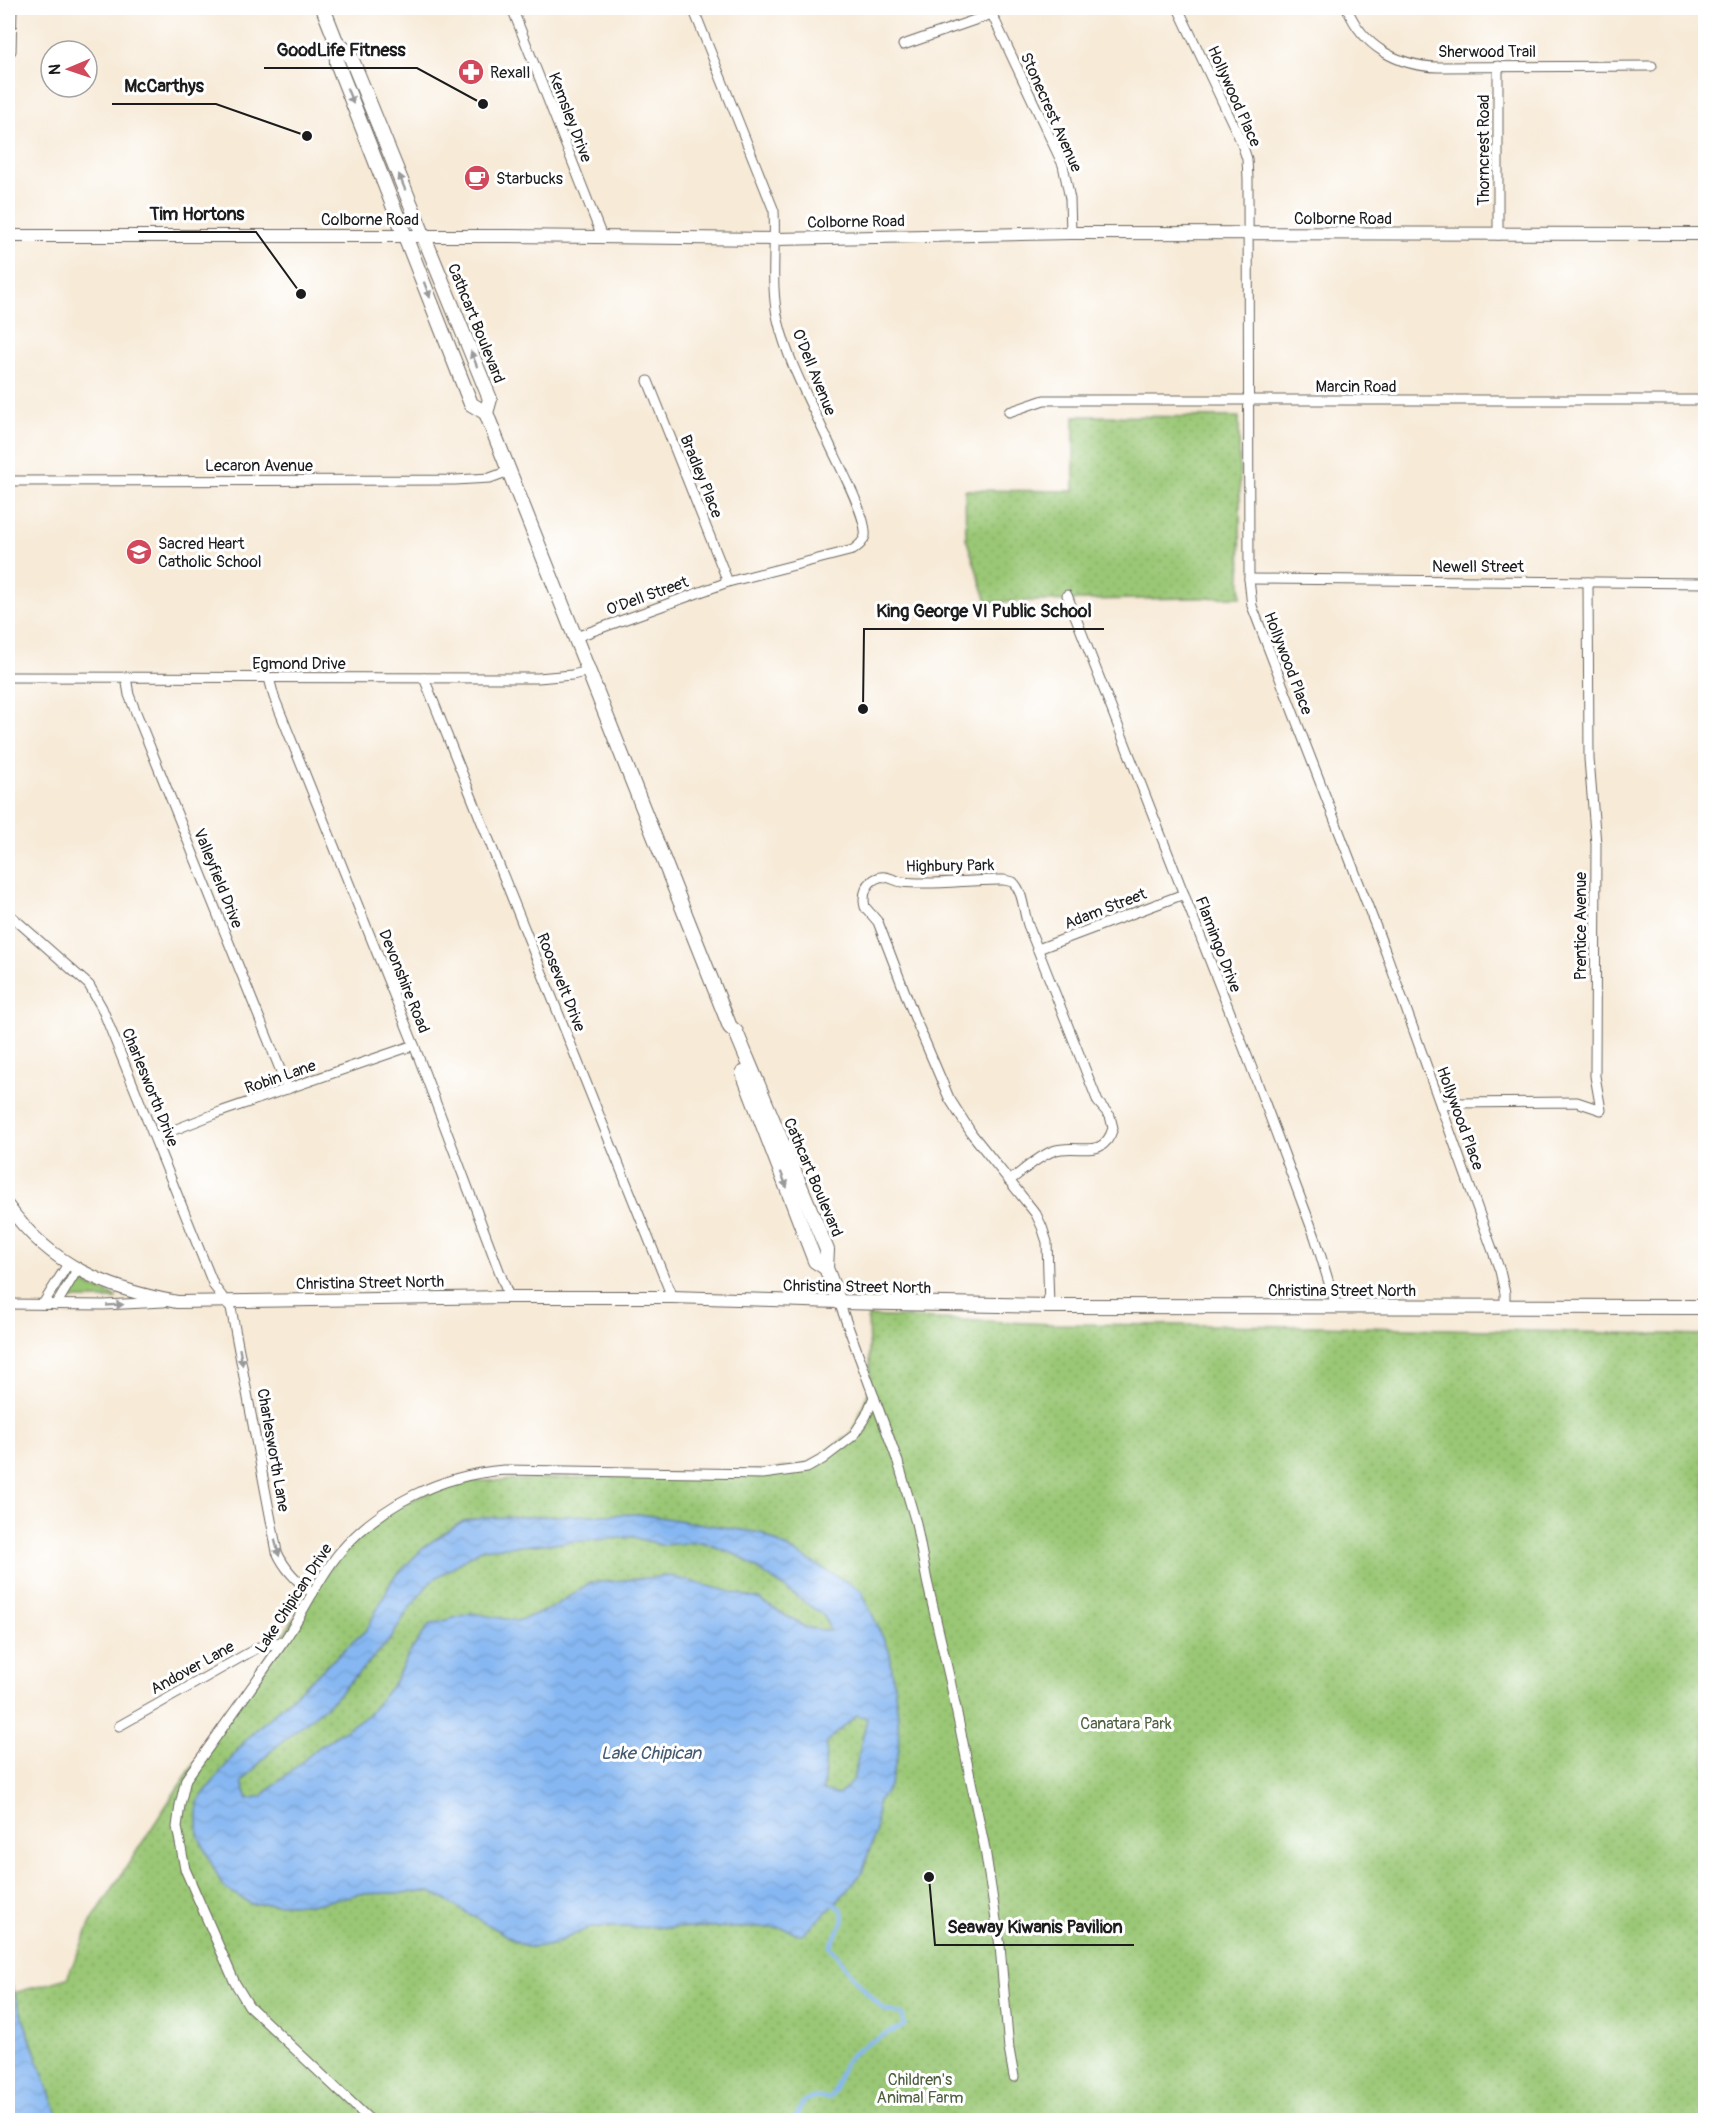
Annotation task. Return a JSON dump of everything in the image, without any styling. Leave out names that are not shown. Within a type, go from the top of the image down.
[{"type":"main road","points":[[323,8],[336,41]]},
{"type":"main road","name":"Cathcart Boulevard","points":[[336,41],[350,55],[490,399],[486,413]]},
{"type":"main road","name":"Cathcart Boulevard","points":[[336,41],[337,63],[471,404],[486,413],[730,1027],[736,1032],[826,1250],[826,1268],[839,1302]]},
{"type":"main road","name":"Christina Street North","points":[[839,1302],[1049,1306],[1706,1307]]},
{"type":"street","points":[[11,51],[12,8]]},
{"type":"street","name":"Kemsley Drive","points":[[512,8],[602,237]]},
{"type":"street","name":"O'Dell Avenue","points":[[693,8],[774,211],[776,239],[774,275],[778,320],[792,364],[853,495],[865,528],[862,542],[853,550],[728,582]]},
{"type":"street","name":"Hollywood Place","points":[[1179,8],[1244,149],[1248,179],[1250,598],[1369,909],[1441,1106],[1500,1271],[1505,1293],[1505,1308]]},
{"type":"street","name":"Sherwood Trail","points":[[1347,8],[1356,25],[1386,54],[1402,62],[1424,67],[1652,66]]},
{"type":"street","points":[[903,45],[990,11]]},
{"type":"street","name":"Stonecrest Avenue","points":[[990,11],[1063,165],[1070,199],[1071,233]]},
{"type":"street","name":"Thorncrest Road","points":[[1498,66],[1498,235]]},
{"type":"street","name":"Colborne Road","points":[[8,236],[776,239],[1071,233],[1706,234]]},
{"type":"street","name":"Bradley Place","points":[[648,381],[728,582]]},
{"type":"street","name":"Marcin Road","points":[[1009,412],[1044,400],[1706,400]]},
{"type":"street","name":"Lecaron Avenue","points":[[8,481],[464,480],[496,476],[509,471]]},
{"type":"street","name":"Newell Street","points":[[1249,579],[1706,582]]},
{"type":"street","name":"O'Dell Street","points":[[576,637],[728,582]]},
{"type":"street","name":"Prentice Avenue","points":[[1441,1106],[1455,1103],[1578,1102],[1601,1110],[1595,1076],[1596,844],[1589,759],[1588,582]]},
{"type":"street","name":"Flamingo Drive","points":[[1067,595],[1301,1199],[1336,1306]]},
{"type":"street","name":"Egmond Drive","points":[[8,677],[538,678],[572,675],[590,670]]},
{"type":"street","name":"Valleyfield Drive","points":[[126,677],[129,695],[288,1089]]},
{"type":"street","name":"Devonshire Road","points":[[269,678],[274,697],[414,1045],[509,1297]]},
{"type":"street","name":"Roosevelt Drive","points":[[424,678],[672,1297]]},
{"type":"street","name":"Highbury Park","points":[[1009,1181],[1053,1151],[1071,1147],[1090,1150],[1099,1148],[1108,1139],[1113,1128],[1110,1116],[1098,1102],[1023,912],[1019,890],[1010,880],[903,882],[886,876],[873,881],[865,891],[865,907],[879,922],[914,1016],[949,1098],[972,1134],[1009,1181],[1036,1214],[1042,1227],[1047,1242],[1049,1306]]},
{"type":"street","name":"Adam Street","points":[[1038,950],[1184,894]]},
{"type":"street","name":"Charlesworth Drive","points":[[8,913],[89,985],[102,1008],[156,1137],[214,1286],[226,1301]]},
{"type":"street","name":"Robin Lane","points":[[156,1137],[220,1112],[414,1045]]},
{"type":"street","points":[[8,1206],[31,1234],[73,1267],[122,1289],[177,1302]]},
{"type":"street","points":[[43,1304],[73,1267]]},
{"type":"street","points":[[56,1305],[73,1267]]},
{"type":"street","name":"Christina Street North","points":[[8,1304],[509,1297],[672,1297],[839,1302]]},
{"type":"street","name":"Charlesworth Lane","points":[[226,1301],[234,1314],[277,1552],[287,1569],[301,1585],[313,1593]]},
{"type":"street","points":[[839,1302],[911,1503],[980,1818],[999,1936],[1010,2061],[1014,2077]]},
{"type":"street","name":"Lake Chipican Drive","points":[[370,2121],[249,2006],[235,1983],[185,1869],[177,1827],[186,1779],[283,1642],[339,1552],[367,1525],[427,1488],[480,1472],[504,1470],[763,1474],[807,1468],[853,1436],[866,1416],[874,1396]]},
{"type":"street","name":"Andover Lane","points":[[119,1726],[248,1653],[260,1647],[283,1642]]},
{"type":"green space","points":[[1074,416],[1239,417],[1241,597],[987,602],[966,538],[965,490],[1074,491]]},
{"type":"green space","points":[[80,1282],[116,1297],[116,1299],[68,1299],[73,1286]]},
{"type":"green space","name":"Canatara Park","points":[[868,1316],[1051,1324],[1318,1326],[1705,1335],[1705,2120],[59,2120],[14,1993],[67,1978],[92,1920],[175,1792],[340,1552],[390,1509],[455,1482],[762,1471],[806,1465],[852,1433],[870,1388]]},
{"type":"water","name":"Lake Chipican","points":[[639,1514],[761,1533],[861,1590],[890,1653],[898,1716],[899,1750],[890,1785],[877,1803],[876,1830],[862,1873],[835,1904],[802,1935],[783,1928],[591,1927],[549,1946],[526,1947],[431,1892],[359,1894],[315,1904],[251,1904],[223,1887],[198,1835],[198,1801],[248,1737],[367,1629],[392,1580],[425,1546],[463,1521],[483,1518]],"holes":[[[633,1537],[660,1545],[703,1542],[741,1557],[824,1616],[830,1631],[805,1627],[758,1599],[670,1576],[590,1583],[550,1609],[517,1621],[472,1613],[429,1625],[408,1655],[395,1681],[369,1714],[319,1747],[262,1796],[248,1799],[242,1782],[271,1751],[333,1700],[391,1639],[408,1610],[431,1581],[481,1549]],[[857,1715],[867,1718],[853,1780],[839,1795],[823,1791],[827,1742]]]},
{"type":"water","points":[[8,1975],[14,1993],[59,2120],[8,2120]]},
{"type":"waterway","points":[[795,2120],[806,2100],[829,2098],[836,2087],[842,2068],[853,2054],[870,2042],[905,2025],[902,2014],[884,2010],[856,1981],[830,1946],[844,1921],[842,1910],[835,1904]]},
{"type":"place","name":"Rexall","points":[[471,72]]},
{"type":"place","name":"GoodLife Fitness","points":[[483,104]]},
{"type":"place","name":"McCarthys","points":[[307,136]]},
{"type":"place","name":"Starbucks","points":[[477,178]]},
{"type":"place","name":"Tim Hortons","points":[[301,294]]},
{"type":"place","name":"Sacred Heart Catholic School","points":[[139,552]]},
{"type":"place","name":"King George VI Public School","points":[[863,709]]},
{"type":"place","name":"Seaway Kiwanis Pavilion","points":[[929,1877]]},
{"type":"park label","name":"Children's Animal Farm","points":[[920,2088]]}]
